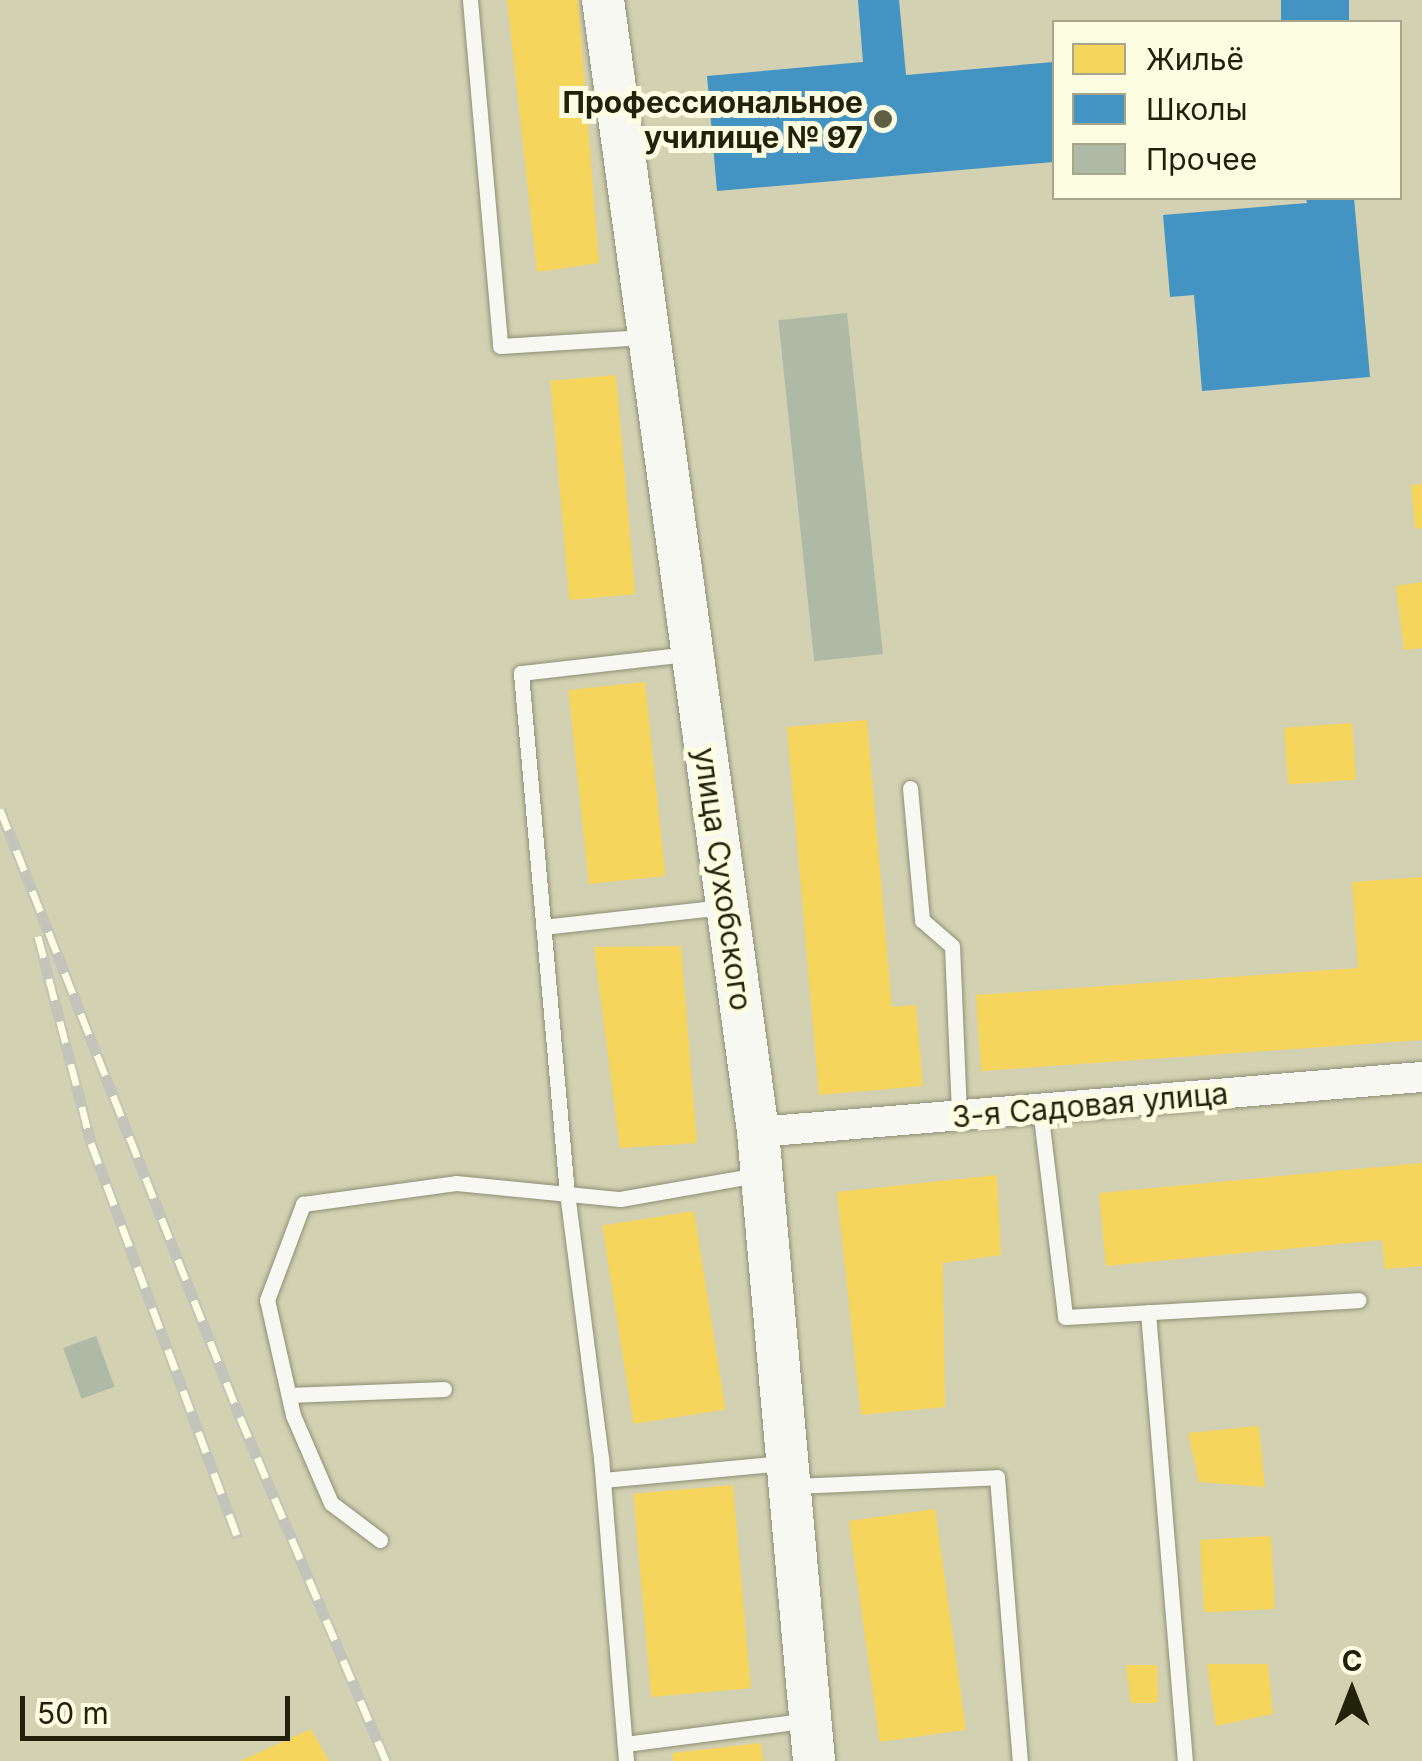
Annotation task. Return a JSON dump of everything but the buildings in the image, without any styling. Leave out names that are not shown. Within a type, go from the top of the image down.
[{"type":"street","name":"улица Сухобского","points":[[603,0],[758,1132],[812,1741]]},
{"type":"street","name":"3-я Садовая улица","points":[[758,1132],[1422,1077]]},
{"type":"lane","points":[[470,0],[500,346],[649,337]]},
{"type":"lane","points":[[692,654],[521,673],[566,1194],[603,1480],[626,1753],[812,1741]]},
{"type":"lane","points":[[910,788],[922,920],[952,946],[959,1116]]},
{"type":"lane","points":[[543,927],[727,907]]},
{"type":"lane","points":[[1040,1109],[1065,1317],[1360,1300]]},
{"type":"lane","points":[[380,1540],[331,1502],[288,1395],[267,1300],[302,1204],[456,1183],[620,1200],[762,1175]]},
{"type":"lane","points":[[1148,1312],[1185,1761]]},
{"type":"lane","points":[[288,1395],[444,1389]]},
{"type":"lane","points":[[603,1480],[789,1474],[997,1477],[1020,1761]]},
{"type":"railway","points":[[0,809],[240,1417],[386,1761]]},
{"type":"railway","points":[[38,936],[91,1143],[238,1538]]},
{"type":"place","name":"Профессиональное училище № 97","points":[[883,119]]}]
